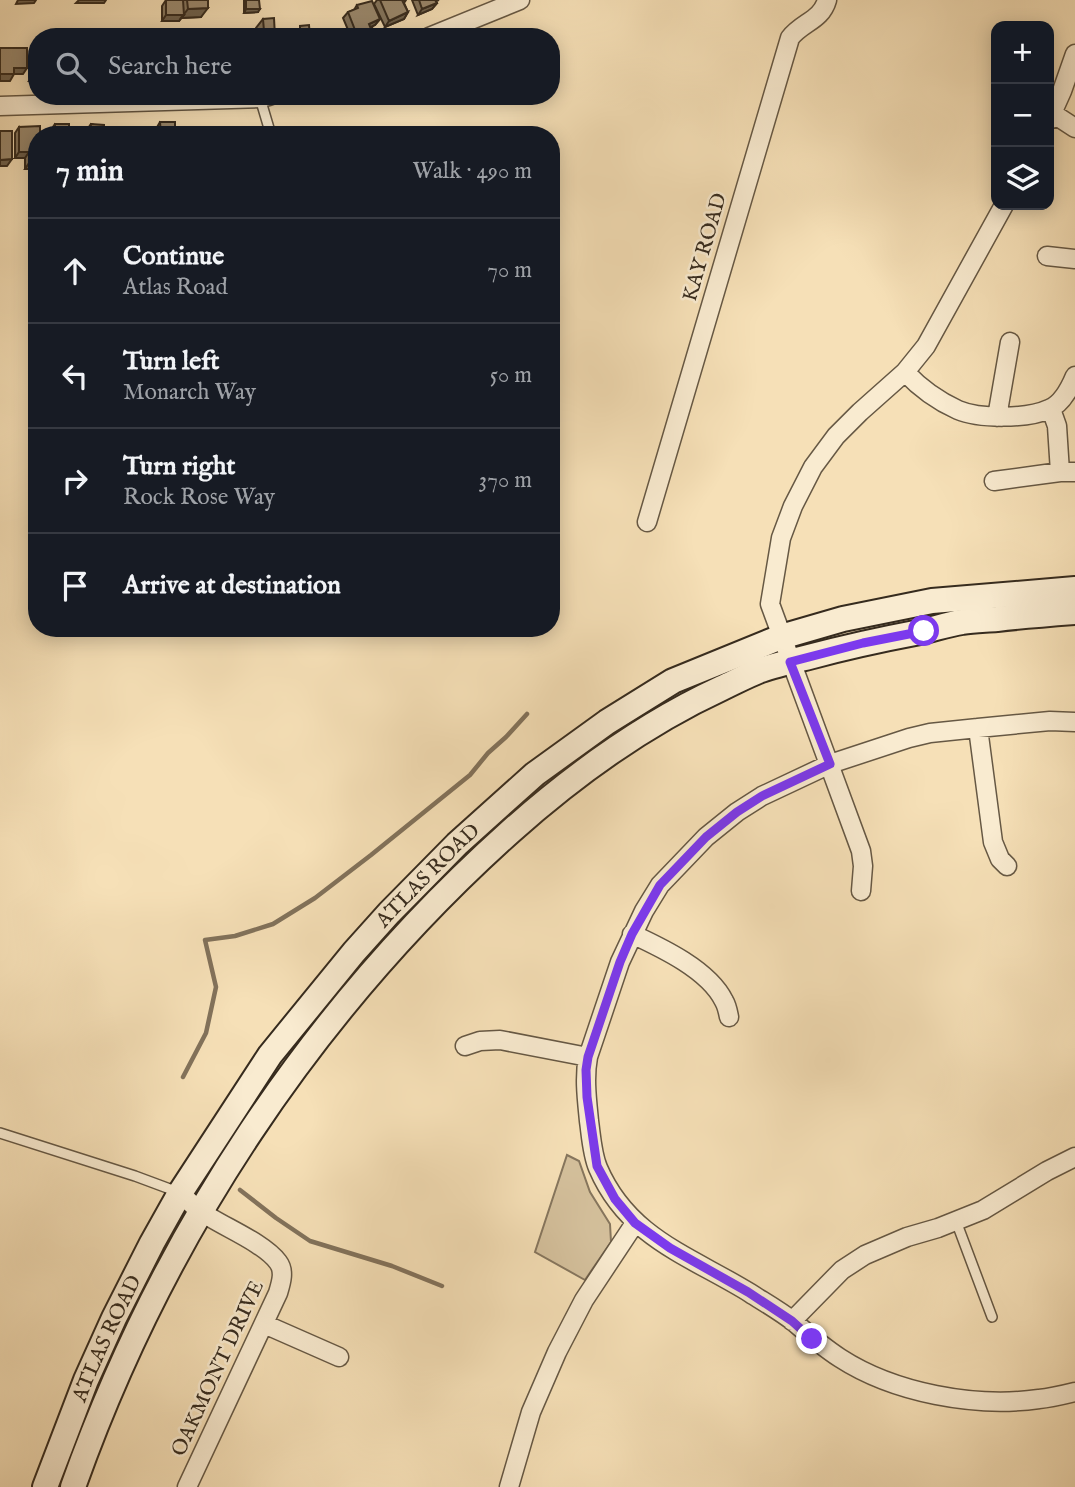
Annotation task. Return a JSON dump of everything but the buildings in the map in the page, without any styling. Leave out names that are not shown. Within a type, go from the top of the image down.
[{"type":"street","points":[[451,28],[520,0]]},
{"type":"street","name":"KAY ROAD","points":[[647,522],[790,38],[795,31],[824,10],[827,0]]},
{"type":"street","points":[[1054,108],[1075,54]]},
{"type":"street","points":[[0,106],[29,105]]},
{"type":"street","points":[[1054,119],[1075,128]]},
{"type":"street","points":[[861,891],[861,851],[769,604],[781,538],[793,506],[813,467],[836,436],[905,372],[926,346],[1001,210]]},
{"type":"street","points":[[1047,256],[1075,259]]},
{"type":"street","points":[[997,417],[1010,342]]},
{"type":"street","points":[[905,372],[932,396],[961,411],[997,417],[1028,415],[1051,409],[1063,397],[1075,376]]},
{"type":"street","points":[[994,481],[1067,472],[1051,409]]},
{"type":"street","name":"ATLAS ROAD","points":[[45,1487],[59,1446],[114,1318],[180,1193],[270,1055],[389,913],[457,844],[535,774],[607,722],[673,681],[781,637],[843,619],[932,601],[1075,589]]},
{"type":"street","name":"ATLAS ROAD","points":[[72,1487],[110,1391],[138,1330],[200,1211],[253,1126],[286,1079],[408,931],[475,863],[551,795],[644,729],[685,705],[760,670],[863,643],[961,622],[1075,612]]},
{"type":"street","points":[[1075,722],[1050,721],[978,727],[920,735],[830,764],[762,796],[737,812],[706,837],[660,885],[632,934],[620,962],[586,1070],[597,1166],[615,1199],[635,1223],[670,1248],[748,1292],[792,1321],[812,1339],[873,1376],[949,1397],[996,1402],[1038,1399],[1075,1392]]},
{"type":"street","points":[[978,727],[993,842],[1000,859],[1007,866]]},
{"type":"street","points":[[632,934],[665,950],[697,971],[724,1001],[729,1017]]},
{"type":"street","points":[[465,1046],[480,1041],[500,1041],[588,1057]]},
{"type":"street","points":[[792,1321],[842,1270],[865,1255],[984,1210],[1046,1171],[1075,1157]]},
{"type":"street","name":"OAKMONT DRIVE","points":[[180,1193],[200,1211],[262,1248],[278,1262],[282,1271],[278,1293],[194,1485]]},
{"type":"street","points":[[509,1487],[531,1412],[557,1352],[584,1300],[635,1223]]},
{"type":"street","points":[[264,1324],[339,1357]]},
{"type":"lane","points":[[265,105],[269,126]]},
{"type":"lane","points":[[0,1133],[180,1193]]},
{"type":"lane","points":[[956,1221],[992,1317]]},
{"type":"shaded area","points":[[567,1155],[579,1161],[590,1192],[610,1224],[611,1242],[585,1280],[535,1252]]},
{"type":"waterway","points":[[183,1077],[206,1033],[216,987],[205,940],[235,936],[273,924],[315,898],[470,775],[527,714]]},
{"type":"waterway","points":[[240,1190],[310,1241],[392,1266],[442,1286]]},
{"type":"route","points":[[812,1339],[792,1321],[748,1292],[670,1248],[635,1223],[615,1199],[597,1166],[587,1097],[588,1057],[620,962],[632,934],[660,885],[706,837],[737,812],[762,796],[830,764],[790,662],[924,631]]}]
